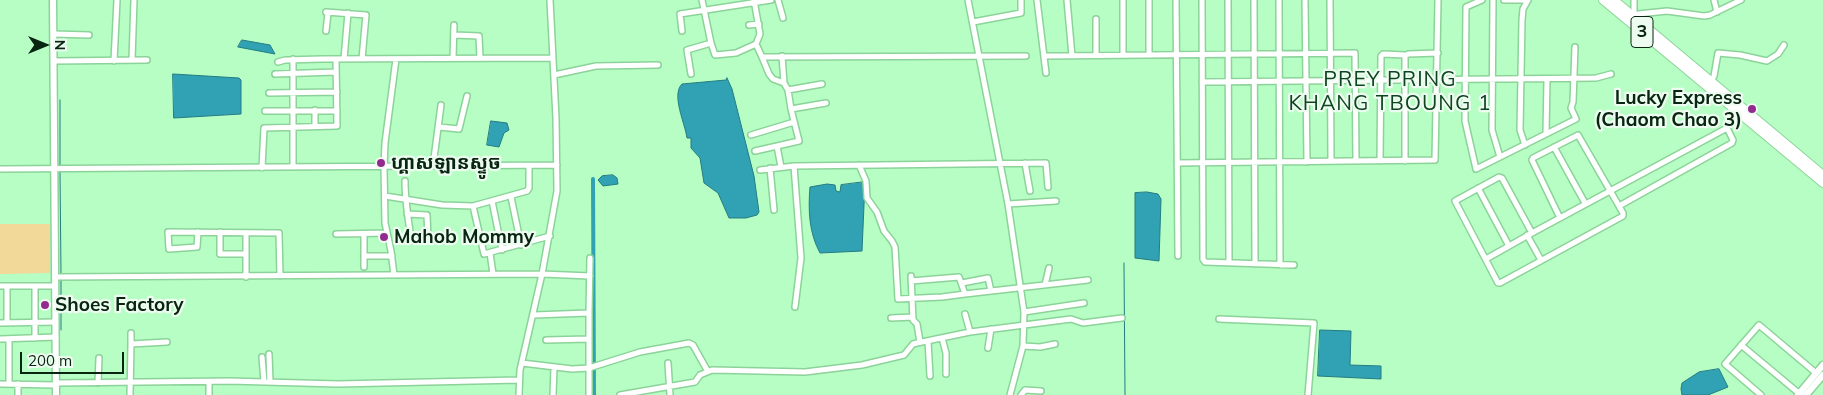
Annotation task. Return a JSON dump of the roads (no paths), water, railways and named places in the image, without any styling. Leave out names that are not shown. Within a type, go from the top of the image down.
[{"type":"highway","name":"3","points":[[1603,0],[1739,114],[1811,170]]},
{"type":"highway","name":"3","points":[[1614,0],[1634,14],[1811,170],[1823,183]]},
{"type":"highway","points":[[1811,170],[1823,175]]},
{"type":"main road","points":[[54,0],[57,277],[56,395]]},
{"type":"main road","points":[[1802,395],[1820,374],[1823,365]]},
{"type":"street","points":[[114,61],[117,0]]},
{"type":"street","points":[[132,60],[134,0]]},
{"type":"street","points":[[519,395],[522,363],[534,315],[557,191],[550,0]]},
{"type":"street","points":[[702,0],[715,55],[736,53],[756,44],[760,34],[755,2]]},
{"type":"street","points":[[720,0],[721,8]]},
{"type":"street","points":[[682,31],[680,14],[771,0]]},
{"type":"street","points":[[778,0],[783,18]]},
{"type":"street","points":[[968,0],[1008,204],[1024,312],[1023,346],[1010,395]]},
{"type":"street","points":[[973,22],[1021,14],[1021,0]]},
{"type":"street","points":[[1037,0],[1046,73]]},
{"type":"street","points":[[1068,0],[1072,56]]},
{"type":"street","points":[[1123,0],[1123,55]]},
{"type":"street","points":[[1149,0],[1149,55]]},
{"type":"street","points":[[1176,0],[1178,256]]},
{"type":"street","points":[[1202,0],[1203,259],[1205,262],[1294,265]]},
{"type":"street","points":[[1228,0],[1229,263]]},
{"type":"street","points":[[1254,0],[1255,264]]},
{"type":"street","points":[[1279,0],[1280,265]]},
{"type":"street","points":[[1305,0],[1307,162]]},
{"type":"street","points":[[1330,0],[1331,161]]},
{"type":"street","points":[[1178,163],[1435,160],[1438,0]]},
{"type":"street","points":[[1482,0],[1466,7],[1465,121],[1476,169],[1576,119],[1571,108],[1573,102],[1575,47]]},
{"type":"street","points":[[1493,0],[1492,130],[1500,157]]},
{"type":"street","points":[[1504,0],[1528,0],[1522,14],[1520,130],[1524,145]]},
{"type":"street","points":[[1634,0],[1634,14],[1667,11],[1704,16],[1741,0]]},
{"type":"street","points":[[1714,0],[1717,12]]},
{"type":"street","points":[[326,31],[327,13],[366,15],[362,59]]},
{"type":"street","points":[[344,59],[348,13]]},
{"type":"street","points":[[1096,19],[1096,56]]},
{"type":"street","points":[[749,25],[759,24]]},
{"type":"street","points":[[452,58],[454,25]]},
{"type":"street","points":[[54,34],[89,35]]},
{"type":"street","points":[[454,35],[479,36],[481,38],[480,58]]},
{"type":"street","points":[[691,74],[687,50],[711,43]]},
{"type":"street","points":[[756,44],[766,69],[773,79],[784,83]]},
{"type":"street","points":[[1710,82],[1714,76],[1718,53],[1740,55],[1767,61],[1778,54],[1784,45]]},
{"type":"street","points":[[1044,56],[1356,53],[1356,161]]},
{"type":"street","points":[[1380,161],[1382,54],[1438,53]]},
{"type":"street","points":[[1405,55],[1405,161]]},
{"type":"street","points":[[762,56],[1026,56]]},
{"type":"street","points":[[755,151],[798,141],[788,90],[784,83],[782,56]]},
{"type":"street","points":[[278,62],[292,59],[553,58]]},
{"type":"street","points":[[292,59],[293,167]]},
{"type":"street","points":[[262,168],[264,128],[337,126],[336,59]]},
{"type":"street","points":[[394,275],[387,233],[384,167],[385,143],[396,59]]},
{"type":"street","points":[[54,61],[147,60]]},
{"type":"street","points":[[554,75],[596,66],[658,65]]},
{"type":"street","points":[[275,74],[336,72]]},
{"type":"street","points":[[1202,82],[1574,79],[1596,78],[1611,74]]},
{"type":"street","points":[[1546,134],[1547,79]]},
{"type":"street","points":[[788,90],[822,84]]},
{"type":"street","points":[[269,93],[337,92]]},
{"type":"street","points":[[439,128],[459,130],[467,96]]},
{"type":"street","points":[[791,109],[826,103]]},
{"type":"street","points":[[433,166],[441,105]]},
{"type":"street","points":[[315,110],[315,126]]},
{"type":"street","points":[[266,111],[337,111]]},
{"type":"street","points":[[1486,259],[1727,128],[1739,114]]},
{"type":"street","points":[[751,135],[794,122]]},
{"type":"street","points":[[1619,206],[1732,143],[1733,140],[1727,128]]},
{"type":"street","points":[[1541,260],[1502,178],[1498,177],[1455,201],[1499,284],[1623,216],[1580,136],[1577,135],[1532,160],[1560,218]]},
{"type":"street","points":[[777,146],[780,167]]},
{"type":"street","points":[[1554,147],[1586,203]]},
{"type":"street","points":[[1025,163],[1030,191]]},
{"type":"street","points":[[760,170],[794,166],[1046,163],[1048,187]]},
{"type":"street","points":[[0,169],[557,165]]},
{"type":"street","points":[[859,165],[866,181],[867,198],[877,212],[884,231],[894,247],[898,299],[992,292],[1088,280]]},
{"type":"street","points":[[385,196],[442,205],[473,206],[511,197],[528,190],[529,166]]},
{"type":"street","points":[[794,166],[801,258],[795,306]]},
{"type":"street","points":[[770,168],[774,210]]},
{"type":"street","points":[[406,181],[405,199],[407,214],[411,238],[414,241],[428,239],[427,215],[407,214]]},
{"type":"street","points":[[1478,188],[1509,246]]},
{"type":"street","points":[[511,197],[521,245]]},
{"type":"street","points":[[1008,204],[1056,201]]},
{"type":"street","points":[[492,202],[502,250]]},
{"type":"street","points":[[473,206],[493,274]]},
{"type":"street","points":[[198,232],[198,247],[169,249],[168,232],[198,232],[220,232],[279,233],[280,276]]},
{"type":"street","points":[[220,232],[220,254],[246,254]]},
{"type":"street","points":[[246,233],[246,277]]},
{"type":"street","points":[[336,234],[387,233]]},
{"type":"street","points":[[364,234],[364,267]]},
{"type":"street","points":[[476,256],[550,236]]},
{"type":"street","points":[[364,256],[392,256]]},
{"type":"street","points":[[589,395],[592,367],[589,340],[590,258]]},
{"type":"street","points":[[1045,285],[1049,268]]},
{"type":"street","points":[[57,277],[493,274],[590,276]]},
{"type":"street","points":[[920,342],[917,324],[913,320],[911,279],[959,277],[965,294]]},
{"type":"street","points":[[962,283],[988,278],[992,292]]},
{"type":"street","points":[[0,286],[56,286]]},
{"type":"street","points":[[7,286],[7,323]]},
{"type":"street","points":[[35,286],[35,338]]},
{"type":"street","points":[[1024,312],[1084,303]]},
{"type":"street","points":[[534,315],[589,313]]},
{"type":"street","points":[[965,314],[970,332]]},
{"type":"street","points":[[891,318],[913,317]]},
{"type":"street","points":[[620,395],[696,382],[700,375],[707,370],[808,372],[862,365],[904,355],[913,344],[970,332],[1071,319],[1083,322],[1122,318]]},
{"type":"street","points":[[1219,319],[1314,323],[1308,395]]},
{"type":"street","points":[[0,323],[56,322]]},
{"type":"street","points":[[1761,395],[1725,364],[1759,325],[1820,374]]},
{"type":"street","points":[[988,348],[991,330]]},
{"type":"street","points":[[130,395],[131,333]]},
{"type":"street","points":[[0,339],[56,337]]},
{"type":"street","points":[[942,338],[946,353],[946,374]]},
{"type":"street","points":[[9,339],[9,384]]},
{"type":"street","points":[[546,340],[589,340]]},
{"type":"street","points":[[928,340],[930,376]]},
{"type":"street","points":[[131,344],[167,342]]},
{"type":"street","points":[[522,363],[554,368],[592,367],[640,352],[689,343],[693,345],[707,370]]},
{"type":"street","points":[[1023,346],[1040,347],[1055,344]]},
{"type":"street","points":[[1741,345],[1802,395]]},
{"type":"street","points":[[267,382],[269,354]]},
{"type":"street","points":[[262,357],[267,382]]},
{"type":"street","points":[[98,383],[99,358]]},
{"type":"street","points":[[668,363],[670,395]]},
{"type":"street","points":[[553,395],[554,368]]},
{"type":"street","points":[[0,384],[267,382],[338,384],[519,380]]},
{"type":"street","points":[[209,382],[209,395]]},
{"type":"street","points":[[18,384],[18,395]]},
{"type":"street","points":[[1021,395],[1025,390],[1041,391]]},
{"type":"water","points":[[242,40],[270,45],[275,54],[238,47]]},
{"type":"water","points":[[173,74],[239,78],[241,80],[241,114],[174,118]]},
{"type":"water","points":[[727,78],[732,89],[754,176],[759,212],[757,215],[746,218],[729,218],[718,193],[704,183],[700,158],[691,148],[691,138],[687,138],[678,102],[679,89],[682,84],[726,80]]},
{"type":"water","points":[[491,121],[507,123],[509,130],[504,133],[499,147],[487,145]]},
{"type":"water","points":[[613,175],[617,178],[618,184],[603,186],[598,180],[602,176]]},
{"type":"water","points":[[865,182],[862,251],[820,253],[810,221],[810,187],[827,184],[835,185],[836,191],[840,192],[841,185]]},
{"type":"water","points":[[1147,192],[1158,194],[1161,199],[1159,261],[1135,258],[1135,193]]},
{"type":"water","points":[[1320,330],[1351,331],[1350,365],[1381,366],[1381,379],[1318,376]]},
{"type":"water","points":[[1719,369],[1728,387],[1708,395],[1682,395],[1682,383],[1699,372]]},
{"type":"waterway","points":[[60,100],[60,167]]},
{"type":"waterway","points":[[60,171],[61,274]]},
{"type":"waterway","points":[[593,179],[594,395]]},
{"type":"waterway","points":[[1124,263],[1125,395]]},
{"type":"waterway","points":[[61,278],[61,330]]},
{"type":"place","name":"Lucky Express (Chaom Chao 3)","points":[[1752,109]]},
{"type":"place","name":"ហ្គាសឡានស្ទូច","points":[[381,163]]},
{"type":"place","name":"Mahob Mommy","points":[[384,237]]},
{"type":"place","name":"Shoes Factory","points":[[45,305]]},
{"type":"district","name":"PREY PRING KHANG TBOUNG 1","points":[[1390,92]]}]
